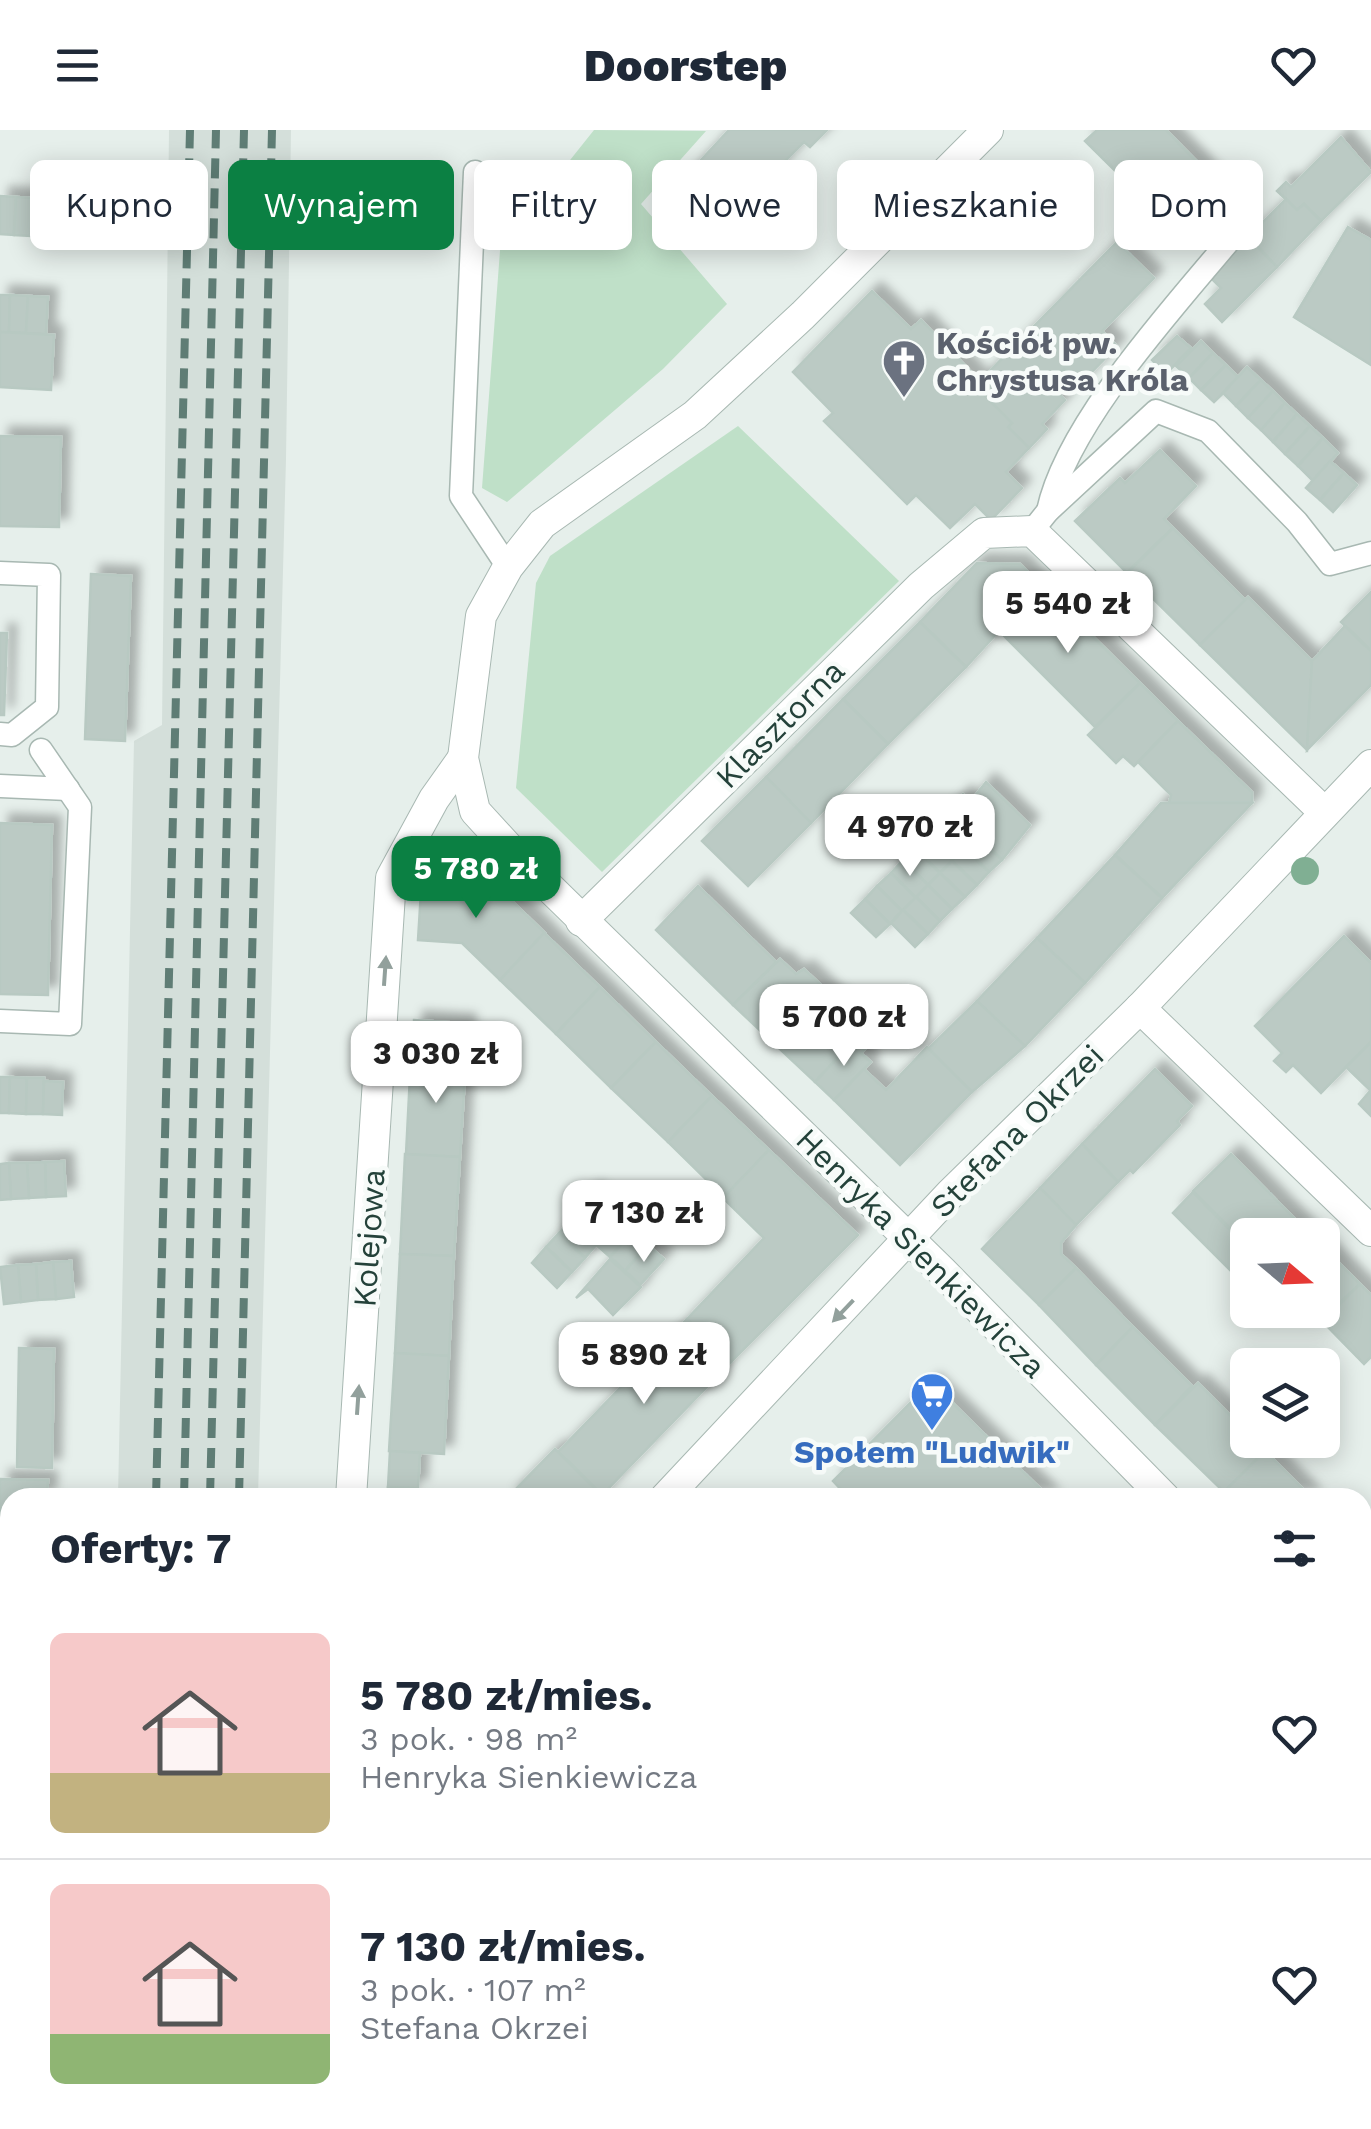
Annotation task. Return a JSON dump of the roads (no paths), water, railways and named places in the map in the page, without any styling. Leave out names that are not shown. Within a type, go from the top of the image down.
[{"type":"street","points":[[508,567],[542,524],[695,415],[803,315],[988,130]]},
{"type":"street","points":[[1040,521],[1324,812]]},
{"type":"street","name":"Klasztorna","points":[[580,921],[921,586],[984,533],[1040,521]]},
{"type":"street","name":"Henryka Sienkiewicza","points":[[508,567],[481,616],[463,758],[475,811],[580,921],[910,1241],[1155,1488]]},
{"type":"street","name":"Kolejowa","points":[[352,1488],[391,878],[434,799],[463,758]]},
{"type":"street","name":"Stefana Okrzei","points":[[675,1488],[950,1194],[1140,1008],[1371,765]]},
{"type":"street","points":[[1140,1008],[1371,1232]]},
{"type":"lane","points":[[474,195],[461,496],[508,567]]},
{"type":"lane","points":[[1040,521],[1053,485],[1117,378],[1222,250]]},
{"type":"lane","points":[[1040,521],[1156,411],[1208,430],[1297,522],[1330,564],[1371,553]]},
{"type":"lane","points":[[0,574],[50,575],[46,707],[12,735],[0,734]]},
{"type":"lane","points":[[0,1021],[70,1024],[80,807],[41,750]]},
{"type":"lane","points":[[0,786],[68,789]]},
{"type":"railway","points":[[156,1488],[190,130]]},
{"type":"railway","points":[[184,1488],[216,130]]},
{"type":"railway","points":[[210,1488],[244,130]]},
{"type":"railway","points":[[239,1488],[272,130]]},
{"type":"place","name":"Kościół pw. Chrystusa Króla","points":[[904,399]]},
{"type":"place","name":"Społem \"Ludwik\"","points":[[932,1432]]}]
